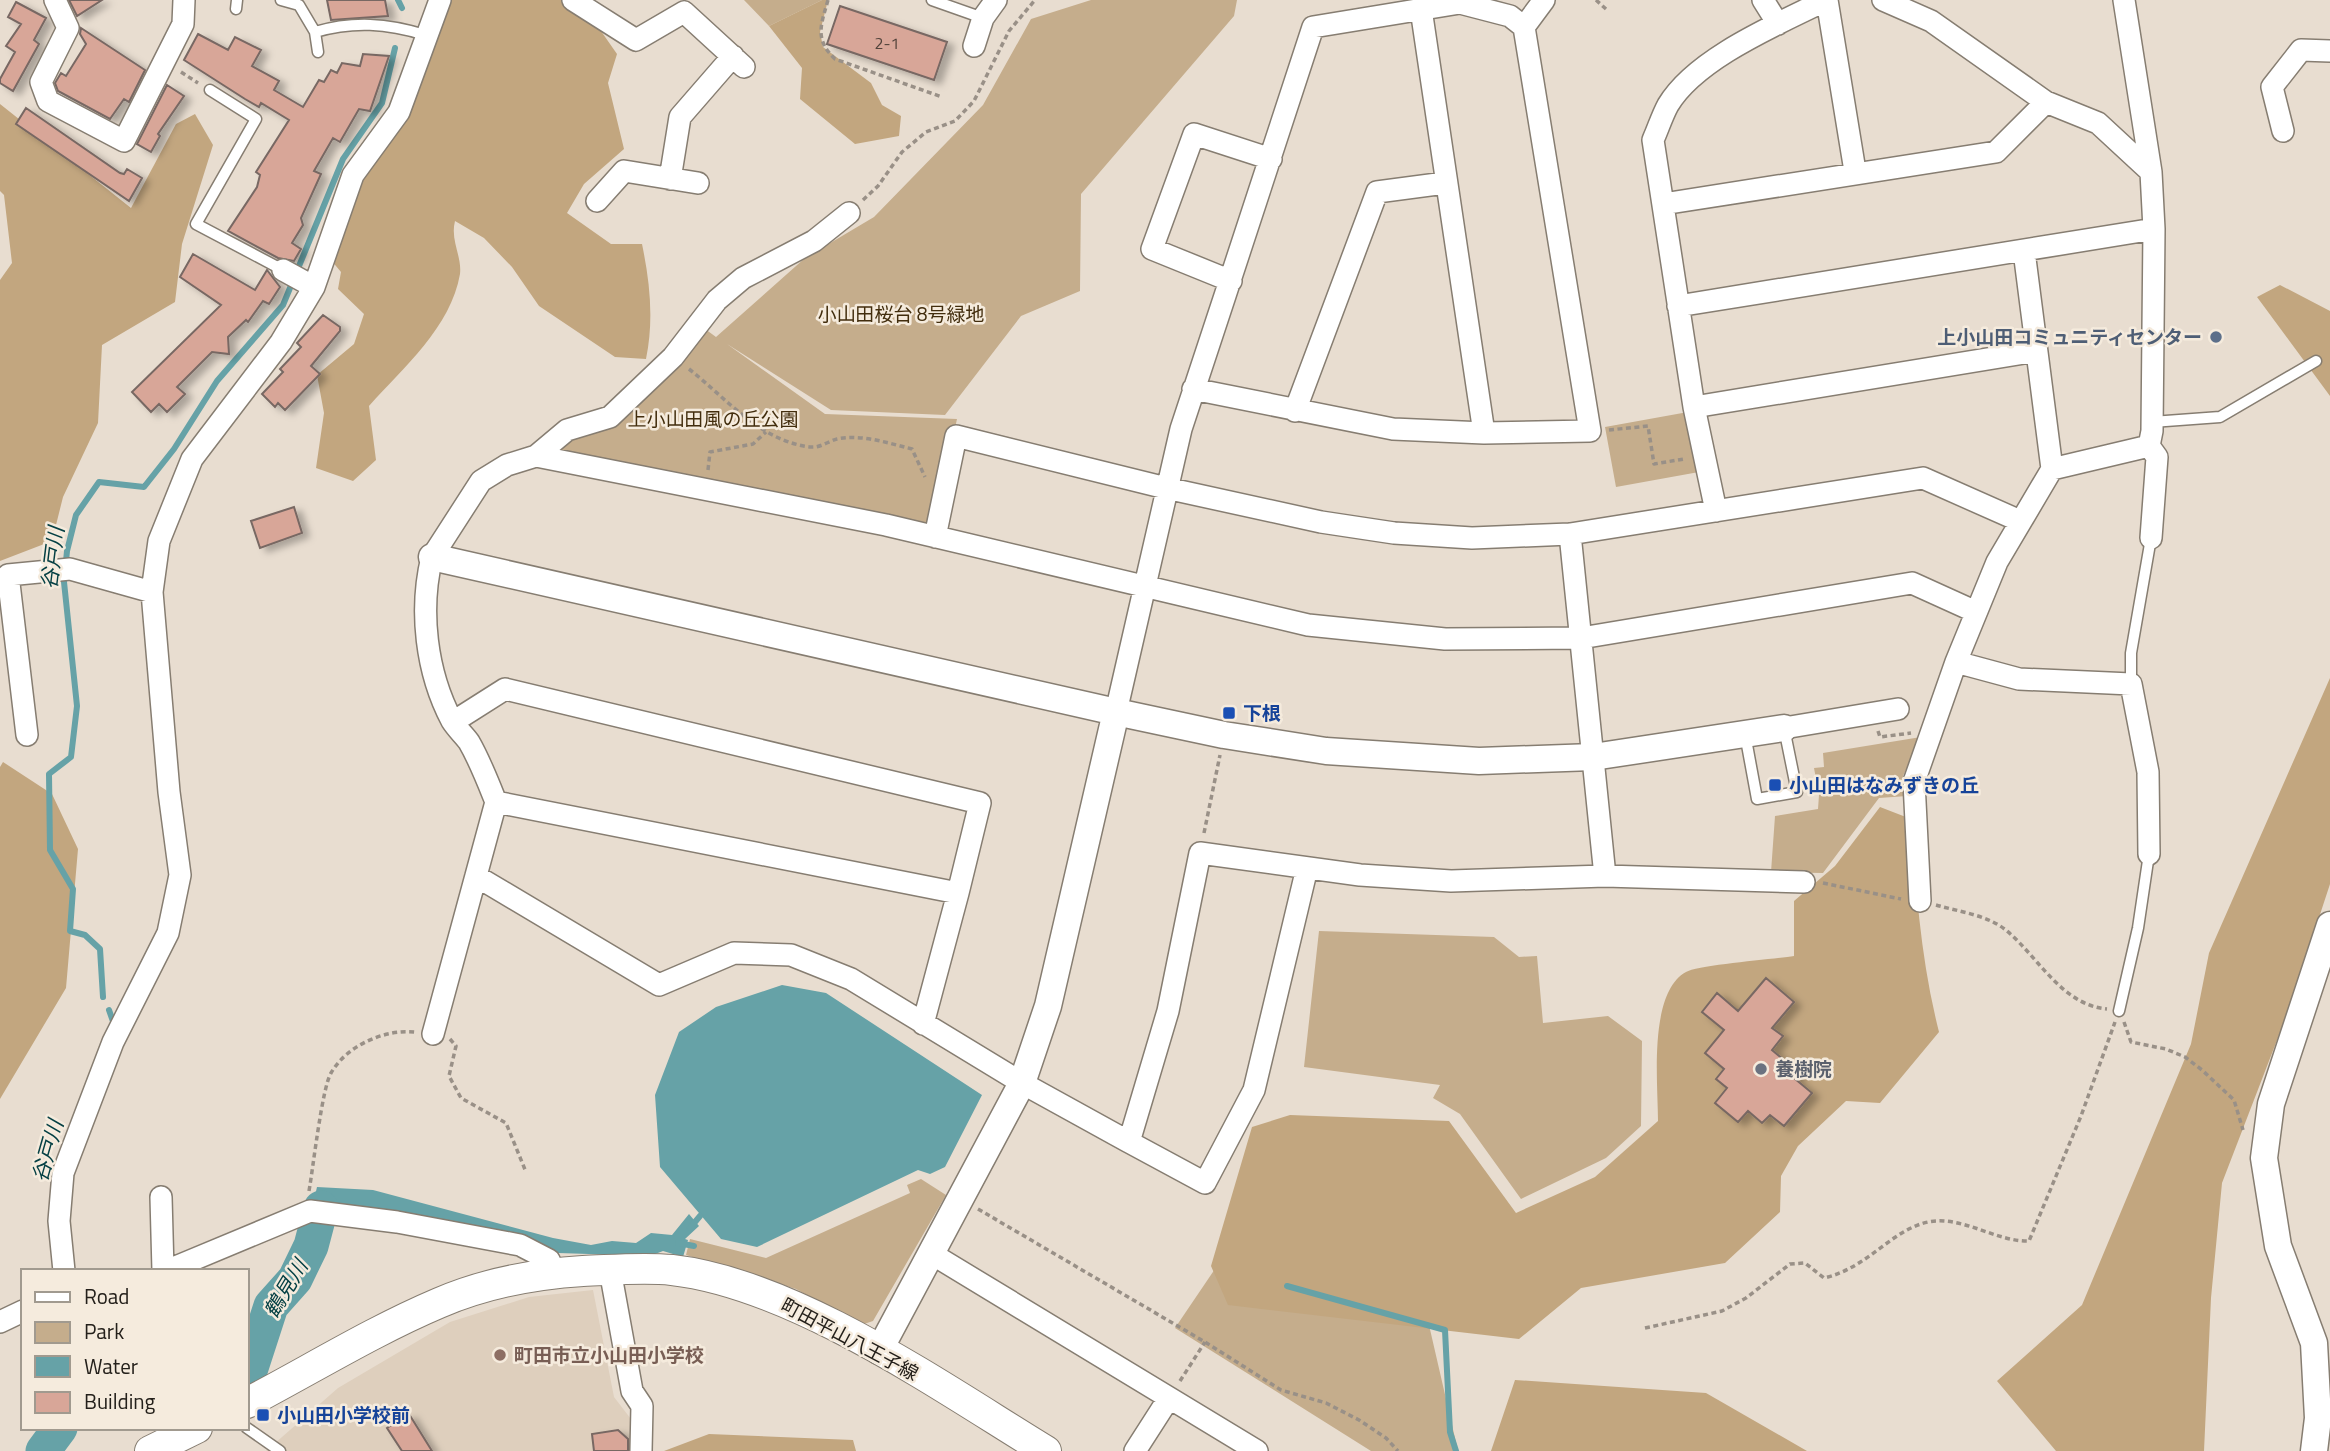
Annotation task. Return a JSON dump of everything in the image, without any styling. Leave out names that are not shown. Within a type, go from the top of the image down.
[{"type":"main road","name":"町田平山八王子線","points":[[248,1402],[439,1303],[491,1285],[555,1273],[673,1270],[741,1286],[809,1314],[879,1351],[1046,1451]]},
{"type":"main road","points":[[149,1451],[193,1430]]},
{"type":"street","points":[[55,0],[68,28],[41,82],[48,101],[124,141],[183,24],[184,0]]},
{"type":"street","points":[[64,1269],[59,1221],[63,1173],[114,1042],[167,933],[180,875],[169,792],[152,592],[159,541],[192,459],[281,342],[310,285],[353,175],[399,113],[425,35],[440,0]]},
{"type":"street","points":[[573,0],[636,40],[684,12],[738,62],[680,117],[670,179]]},
{"type":"street","points":[[1524,27],[1544,0]]},
{"type":"street","points":[[1763,0],[1777,24]]},
{"type":"street","points":[[1716,511],[1694,407],[1653,141],[1669,104],[1702,68],[1777,24],[1827,0],[1855,171]]},
{"type":"street","points":[[1883,0],[1931,21],[2046,102],[2098,123],[2151,172]]},
{"type":"street","points":[[2124,0],[2151,172],[2154,229],[2152,422],[2148,446],[2157,457],[2151,538]]},
{"type":"street","points":[[879,1351],[1022,1083],[1048,1006],[1166,488],[1194,389],[1313,27],[1460,3],[1510,16],[1524,27],[1590,431],[1484,433],[1393,429],[1194,389]]},
{"type":"street","points":[[974,46],[991,5]]},
{"type":"street","points":[[1421,9],[1484,433]]},
{"type":"street","points":[[2283,131],[2272,87],[2301,50],[2330,51]]},
{"type":"street","points":[[1663,204],[1855,171],[1996,152],[2046,102]]},
{"type":"street","points":[[1231,281],[1152,249],[1194,134],[1270,159]]},
{"type":"street","points":[[597,201],[624,171],[698,183]]},
{"type":"street","points":[[1295,411],[1377,192],[1445,183]]},
{"type":"street","points":[[433,1034],[496,802],[469,743],[453,722],[441,696],[427,639],[424,603],[432,557],[481,481],[507,465],[536,456],[567,430],[610,416],[673,357],[717,300],[743,278],[814,241],[849,213]]},
{"type":"street","points":[[1678,306],[2154,229]]},
{"type":"street","points":[[1920,901],[1914,782],[1956,662],[1997,562],[2052,469],[2024,251]]},
{"type":"street","points":[[283,270],[310,285]]},
{"type":"street","points":[[1694,407],[2036,351]]},
{"type":"street","points":[[935,537],[956,436],[1166,488],[1321,522],[1394,533],[1472,538],[1570,534],[1923,478],[2020,521]]},
{"type":"street","points":[[2052,469],[2148,446]]},
{"type":"street","points":[[536,456],[935,537],[1144,588],[1321,626],[1445,639],[1581,638],[1912,583],[1976,612]]},
{"type":"street","points":[[1570,534],[1605,876]]},
{"type":"street","points":[[432,557],[1116,712],[1224,735],[1326,751],[1399,758],[1479,761],[1593,757],[1898,709]]},
{"type":"street","points":[[27,735],[8,575],[62,569],[152,592]]},
{"type":"street","points":[[1956,662],[2019,679],[2131,684],[2148,772],[2149,854]]},
{"type":"street","points":[[453,722],[505,689],[980,803],[923,1024]]},
{"type":"street","points":[[496,802],[958,892]]},
{"type":"street","points":[[1129,1142],[1168,1011],[1200,853],[1307,868],[1451,881],[1605,876],[1804,882]]},
{"type":"street","points":[[476,876],[659,985],[734,953],[791,955],[851,979],[1022,1083],[1205,1183],[1254,1090],[1307,868]]},
{"type":"street","points":[[2314,1451],[2324,1416],[2314,1343],[2278,1246],[2264,1158],[2271,1104],[2330,925]]},
{"type":"street","points":[[161,1197],[164,1269]]},
{"type":"street","points":[[169,1269],[308,1211],[520,1245],[549,1260],[555,1273]]},
{"type":"street","points":[[932,1254],[1257,1451]]},
{"type":"street","points":[[610,1270],[632,1391],[642,1406],[640,1451]]},
{"type":"street","points":[[0,1322],[21,1312]]},
{"type":"street","points":[[1135,1451],[1169,1398]]},
{"type":"lane","points":[[281,0],[299,5],[314,32],[318,52]]},
{"type":"lane","points":[[932,0],[991,5]]},
{"type":"lane","points":[[314,32],[365,23],[399,27],[425,35]]},
{"type":"lane","points":[[210,90],[256,119],[196,224],[283,270]]},
{"type":"lane","points":[[2152,422],[2220,417],[2316,361]]},
{"type":"lane","points":[[2131,684],[2131,653],[2151,538]]},
{"type":"lane","points":[[1745,734],[1757,799],[1797,792],[1784,727]]},
{"type":"lane","points":[[2119,1011],[2138,928],[2149,854]]},
{"type":"lane","points":[[248,1429],[280,1451]]},
{"type":"path","points":[[828,0],[820,32],[823,47],[835,59],[942,97]]},
{"type":"path","points":[[849,213],[878,186],[902,152],[926,132],[955,121],[974,101],[1009,31],[1035,0]]},
{"type":"path","points":[[1597,0],[1606,9]]},
{"type":"path","points":[[164,62],[210,90]]},
{"type":"path","points":[[673,357],[715,389],[745,418],[767,431],[813,448],[838,439],[874,439],[912,449],[926,474],[925,486]]},
{"type":"path","points":[[1590,431],[1648,426],[1654,464],[1704,455]]},
{"type":"path","points":[[706,490],[710,452],[753,444],[767,431]]},
{"type":"path","points":[[1880,737],[1930,731]]},
{"type":"path","points":[[1200,853],[1224,735]]},
{"type":"path","points":[[1804,882],[1838,884],[1920,901],[1986,919],[2006,931],[2043,970],[2090,1008],[2119,1011]]},
{"type":"path","points":[[2119,1011],[2131,1042],[2185,1057],[2234,1100],[2246,1139]]},
{"type":"path","points":[[1645,1328],[1723,1311],[1746,1298],[1790,1264],[1805,1263],[1824,1278],[1842,1274],[1861,1265],[1914,1226],[1932,1221],[2029,1241],[2081,1116],[2119,1011]]},
{"type":"path","points":[[308,1211],[329,1074],[347,1053],[371,1040],[399,1031],[433,1034],[450,1039],[456,1046],[449,1076],[461,1098],[506,1123],[526,1172]]},
{"type":"path","points":[[961,1199],[1205,1342],[1281,1390],[1326,1403],[1359,1420],[1386,1438],[1398,1451]]},
{"type":"path","points":[[1169,1398],[1205,1342]]},
{"type":"shaded area","points":[[440,0],[573,0],[587,11],[617,54],[608,83],[624,149],[584,184],[567,213],[611,244],[642,244],[650,302],[646,359],[615,357],[539,306],[512,267],[484,238],[455,221],[454,235],[460,274],[455,293],[447,312],[424,346],[369,406],[376,460],[353,481],[316,468],[324,413],[317,375],[354,344],[364,314],[338,289],[341,272],[326,254],[353,175],[399,112]]},
{"type":"shaded area","points":[[822,0],[828,0],[820,32],[823,47],[871,83],[882,105],[901,116],[899,136],[855,144],[800,99],[802,68],[769,26]]},
{"type":"shaded area","points":[[0,104],[131,208],[176,124],[195,114],[213,145],[182,244],[175,302],[102,345],[98,423],[63,497],[52,541],[0,561],[0,280],[12,263],[4,195],[0,191]]},
{"type":"shaded area","points":[[2280,285],[2330,311],[2330,396],[2257,297]]},
{"type":"shaded area","points":[[2330,678],[2330,884],[2289,1009],[2222,1183],[2211,1298],[2204,1451],[2056,1451],[1997,1381],[2082,1305],[2191,1044],[2209,953]]},
{"type":"shaded area","points":[[3,762],[52,794],[78,849],[66,988],[0,1099],[0,767]]},
{"type":"shaded area","points":[[1880,807],[1911,819],[1917,899],[1939,1032],[1880,1103],[1846,1101],[1798,1146],[1781,1176],[1780,1212],[1725,1263],[1581,1288],[1519,1339],[1228,1305],[1211,1266],[1252,1127],[1290,1115],[1449,1121],[1516,1213],[1595,1177],[1658,1121],[1657,1063],[1660,1018],[1674,983],[1693,969],[1794,956],[1794,901],[1835,866]]},
{"type":"shaded area","name":"町田市立小山田小学校","points":[[593,1290],[614,1397],[634,1423],[634,1451],[266,1451],[338,1388],[450,1322],[529,1297]]},
{"type":"shaded area","points":[[1515,1380],[1706,1393],[1807,1451],[1491,1451]]},
{"type":"shaded area","points":[[709,1434],[853,1440],[856,1451],[664,1451]]},
{"type":"green space","points":[[744,0],[822,0],[769,26]]},
{"type":"green space","name":"小山田桜台 8号緑地","points":[[1091,0],[1237,0],[1234,16],[1081,194],[1080,291],[1021,316],[945,415],[831,410],[727,344],[825,414],[957,419],[932,532],[542,454],[570,434],[609,422],[701,326],[716,337],[805,258],[874,217],[983,105],[1031,19]]},
{"type":"green space","points":[[1688,412],[1699,472],[1616,487],[1605,427]]},
{"type":"green space","points":[[1921,737],[1903,776],[1907,796],[1879,798],[1823,873],[1771,872],[1775,816],[1818,809],[1819,795],[1814,768],[1824,767],[1823,753]]},
{"type":"green space","points":[[1319,931],[1494,937],[1519,957],[1537,956],[1543,1023],[1608,1016],[1642,1041],[1641,1126],[1606,1158],[1521,1199],[1460,1114],[1433,1098],[1440,1085],[1304,1067]]},
{"type":"green space","points":[[921,1179],[946,1195],[873,1321],[861,1325],[796,1289],[686,1255],[690,1239],[766,1258],[910,1193],[907,1185]]},
{"type":"green space","points":[[1219,1263],[1429,1325],[1458,1451],[1371,1451],[1175,1328]]},
{"type":"water","points":[[782,985],[826,993],[982,1095],[945,1167],[930,1174],[918,1170],[757,1247],[721,1239],[660,1167],[655,1095],[679,1032],[716,1007]]},
{"type":"water","points":[[317,1187],[373,1190],[553,1238],[591,1245],[612,1241],[636,1243],[651,1233],[672,1235],[689,1214],[699,1226],[685,1239],[688,1240],[683,1257],[663,1251],[650,1256],[558,1253],[515,1235],[320,1222],[318,1252],[308,1274],[280,1305],[256,1381],[248,1385],[248,1370],[268,1305],[286,1290],[303,1266],[309,1247],[309,1221]]},
{"type":"building","points":[[69,0],[102,0],[77,16]]},
{"type":"building","points":[[327,0],[385,0],[388,16],[331,20]]},
{"type":"building","points":[[16,2],[46,18],[34,40],[39,44],[13,91],[0,83],[0,79],[15,52],[6,46],[21,24],[8,17]]},
{"type":"building","points":[[840,6],[947,42],[934,80],[827,44]]},
{"type":"building","points":[[81,28],[145,70],[129,102],[124,99],[110,119],[58,91],[55,83],[61,73],[66,76],[86,44],[80,34]]},
{"type":"building","points":[[198,34],[228,50],[235,37],[261,50],[252,66],[279,81],[274,90],[303,107],[319,80],[324,82],[331,70],[337,73],[342,63],[360,66],[363,54],[389,56],[370,111],[359,109],[340,142],[333,138],[314,171],[321,174],[301,218],[303,225],[292,243],[301,249],[294,261],[278,258],[228,231],[257,187],[260,175],[256,172],[289,120],[261,103],[259,107],[245,99],[184,60]]},
{"type":"building","points":[[167,85],[184,96],[158,134],[160,136],[151,152],[137,144]]},
{"type":"building","points":[[26,108],[120,173],[124,174],[127,169],[142,178],[129,201],[16,124]]},
{"type":"building","points":[[193,254],[255,290],[267,270],[280,287],[269,304],[263,301],[248,322],[246,320],[228,337],[229,354],[212,352],[177,387],[185,394],[167,412],[159,404],[151,412],[132,392],[221,305],[180,277]]},
{"type":"building","points":[[323,315],[340,327],[340,331],[311,366],[320,374],[285,410],[278,403],[275,407],[262,394],[283,372],[280,369],[301,347],[297,343]]},
{"type":"building","points":[[294,507],[302,533],[260,548],[251,521]]},
{"type":"building","points":[[1766,978],[1794,1002],[1772,1028],[1783,1036],[1772,1050],[1798,1072],[1794,1078],[1812,1093],[1784,1126],[1770,1115],[1762,1123],[1748,1111],[1738,1122],[1715,1103],[1727,1088],[1716,1079],[1724,1069],[1705,1053],[1724,1030],[1702,1012],[1717,993],[1738,1011]]},
{"type":"building","points":[[409,1414],[432,1451],[402,1451],[387,1428]]},
{"type":"building","points":[[618,1430],[628,1439],[628,1451],[594,1451],[592,1434]]},
{"type":"waterway","name":"谷戸川","points":[[398,0],[402,8]]},
{"type":"waterway","name":"谷戸川","points":[[103,997],[100,949],[85,935],[70,931],[73,889],[50,850],[49,774],[71,757],[77,706],[64,582],[67,551],[76,515],[99,482],[144,487],[174,449],[217,381],[283,305],[343,159],[382,103],[395,48]]},
{"type":"waterway","name":"谷戸川","points":[[109,1010],[115,1027]]},
{"type":"waterway","name":"鶴見川","points":[[248,1377],[271,1306],[295,1279],[311,1246],[321,1208]]},
{"type":"waterway","points":[[690,1228],[700,1216]]},
{"type":"waterway","points":[[678,1243],[694,1246]]},
{"type":"waterway","points":[[1287,1286],[1445,1330],[1450,1432],[1456,1451]]},
{"type":"waterway","name":"鶴見川","points":[[43,1451],[59,1430]]},
{"type":"place","name":"上小山田コミュニティセンター","points":[[2216,337]]},
{"type":"place","name":"下根","points":[[1229,713]]},
{"type":"place","name":"小山田はなみずきの丘","points":[[1775,785]]},
{"type":"place","name":"養樹院","points":[[1761,1069]]},
{"type":"place","name":"町田市立小山田小学校","points":[[500,1355]]},
{"type":"place","name":"小山田小学校前","points":[[263,1415]]},
{"type":"park label","name":"上小山田風の丘公園","points":[[713,419]]}]
